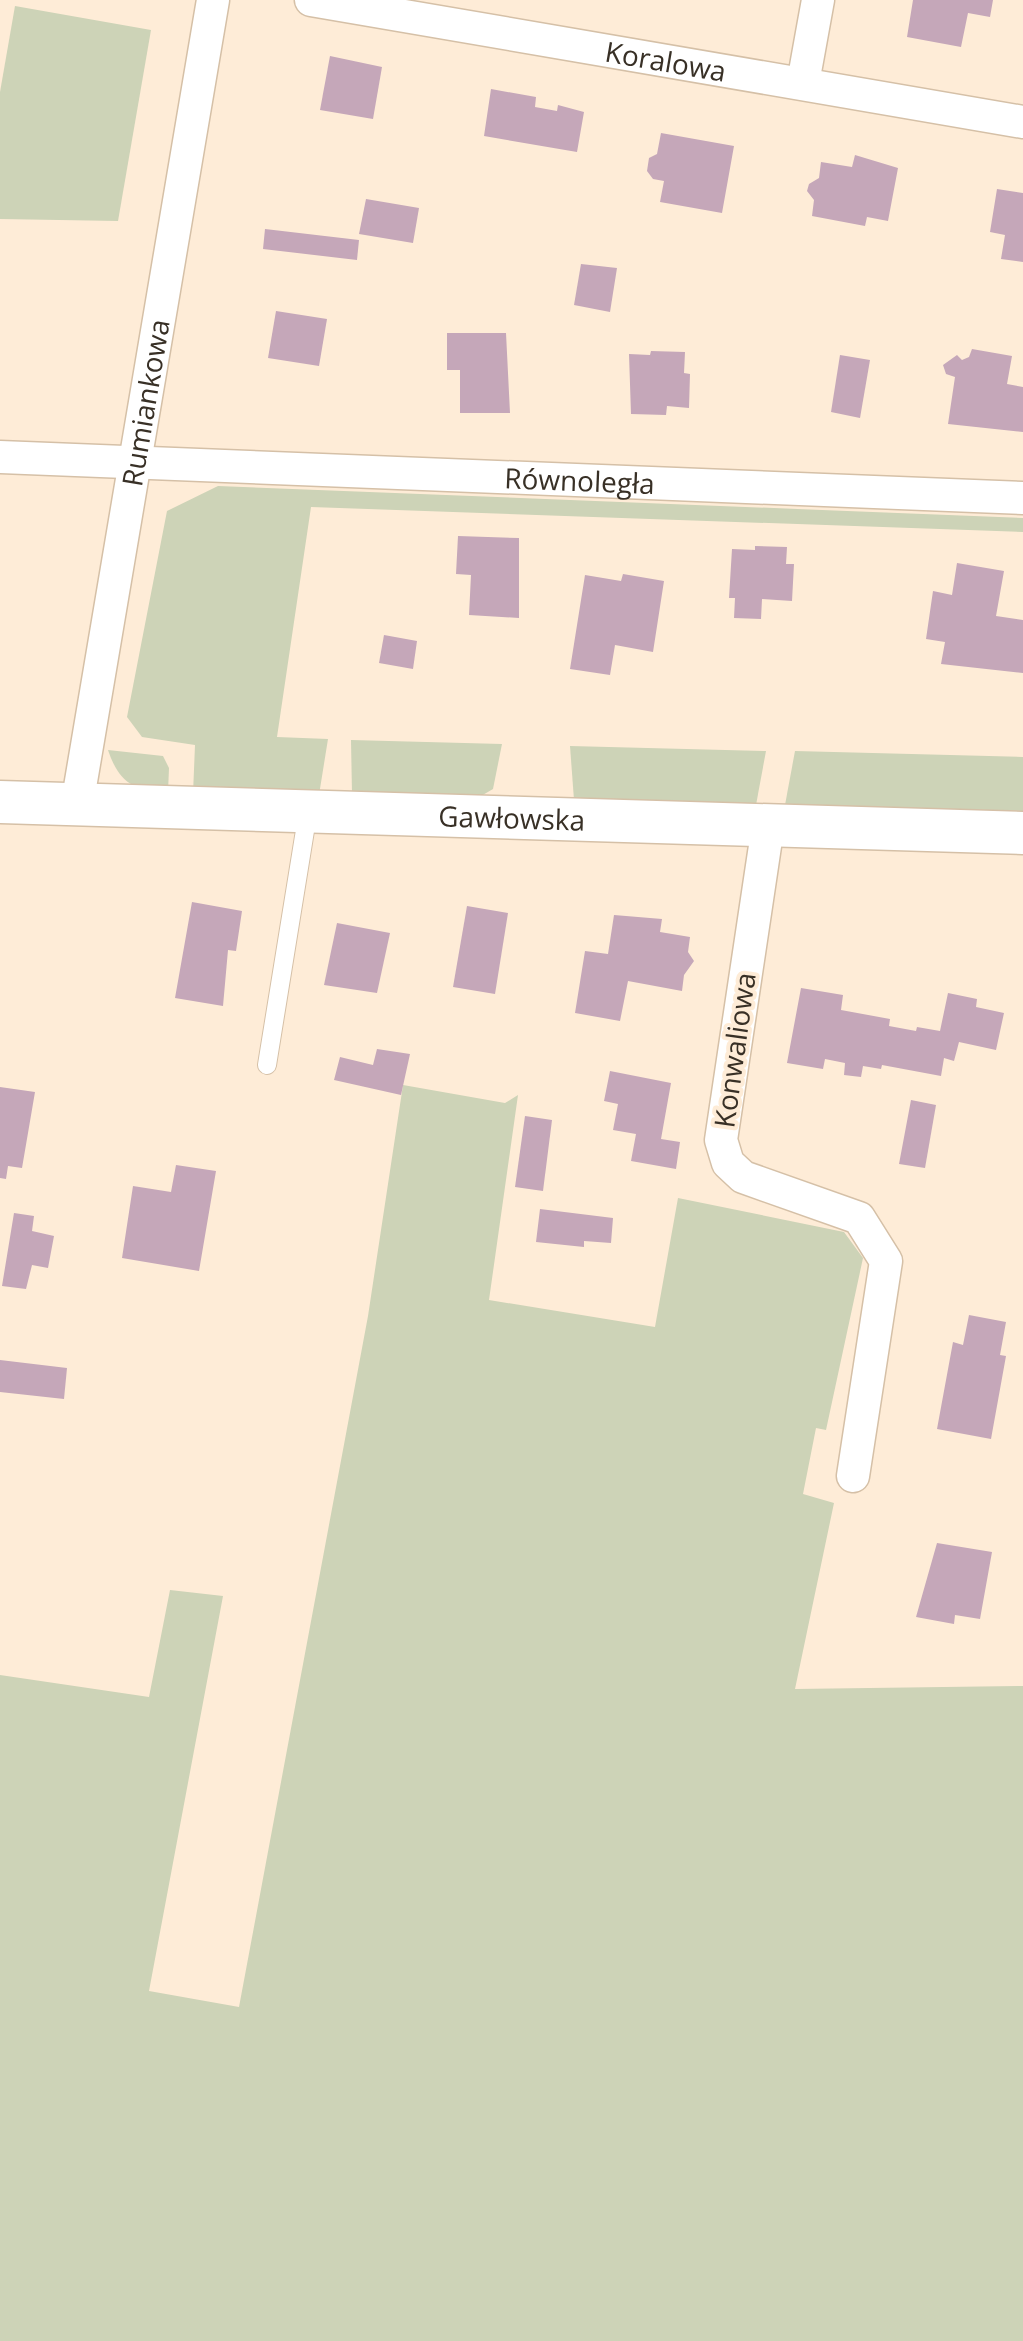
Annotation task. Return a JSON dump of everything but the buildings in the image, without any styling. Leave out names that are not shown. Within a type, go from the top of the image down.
[{"type":"street","name":"Rumiankowa","points":[[78,804],[214,0]]},
{"type":"street","name":"Koralowa","points":[[310,0],[1023,122]]},
{"type":"street","points":[[803,83],[818,0]]},
{"type":"street","name":"Równoległa","points":[[0,457],[1023,498]]},
{"type":"street","name":"Gawłowska","points":[[0,802],[1023,833]]},
{"type":"street","name":"Konwaliowa","points":[[768,826],[720,1140],[728,1162],[743,1176],[859,1218],[886,1261],[853,1476]]},
{"type":"lane","points":[[267,1064],[308,812]]},
{"type":"green space","points":[[15,6],[151,30],[118,221],[0,219],[0,92]]},
{"type":"green space","points":[[218,486],[1023,518],[1023,532],[311,507],[277,737],[328,739],[319,795],[193,794],[195,745],[142,737],[127,717],[167,511]]},
{"type":"green space","points":[[351,740],[502,744],[493,789],[469,803],[352,794]]},
{"type":"green space","points":[[570,746],[766,751],[756,805],[574,800]]},
{"type":"green space","points":[[108,750],[163,756],[169,768],[168,792],[129,783],[117,770]]},
{"type":"green space","points":[[795,751],[1023,757],[1023,811],[785,805]]},
{"type":"green space","points":[[403,1085],[505,1103],[518,1095],[489,1300],[655,1327],[678,1198],[844,1232],[863,1258],[826,1430],[816,1428],[803,1494],[834,1503],[795,1689],[1023,1686],[1023,2341],[0,2341],[0,1675],[149,1697],[170,1590],[223,1596],[149,1991],[239,2007],[368,1316]]}]
